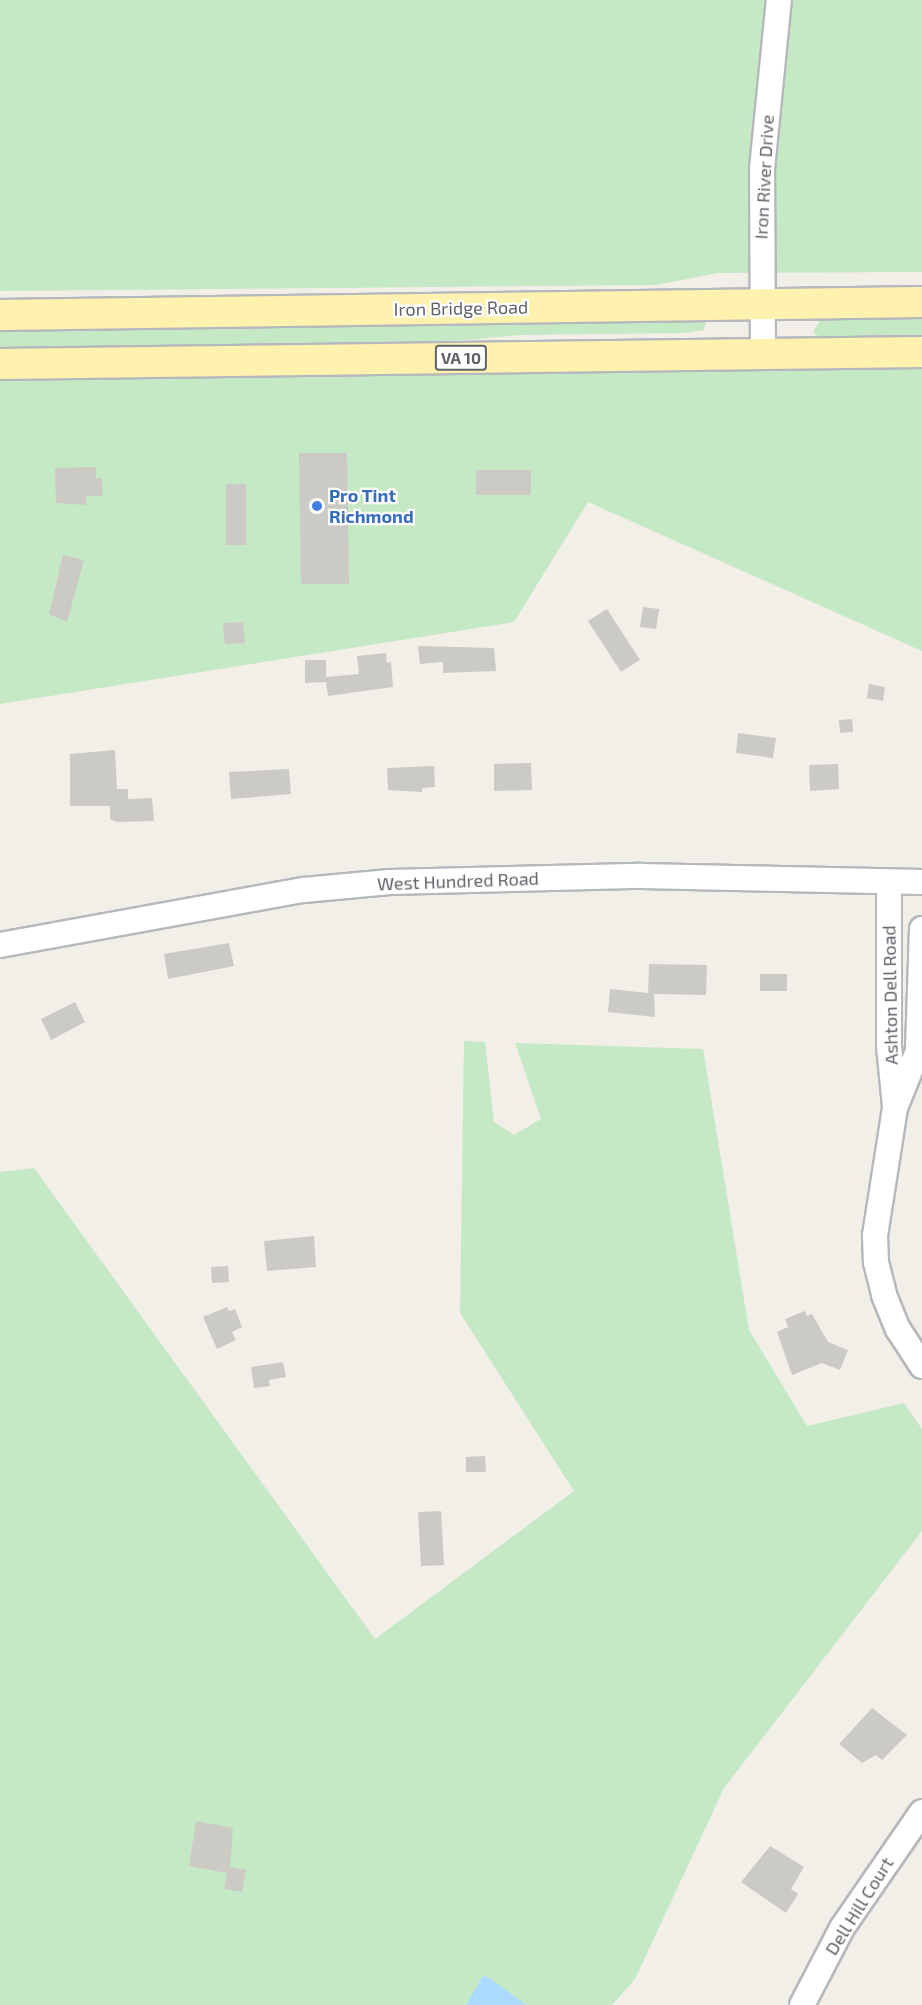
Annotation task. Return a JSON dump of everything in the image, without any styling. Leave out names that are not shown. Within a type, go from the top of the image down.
[{"type":"main road","name":"Iron Bridge Road","points":[[0,315],[922,302]]},
{"type":"main road","name":"VA 10","points":[[0,364],[922,352]]},
{"type":"street","name":"Iron River Drive","points":[[763,354],[762,169],[779,0]]},
{"type":"street","name":"West Hundred Road","points":[[0,945],[293,892],[390,882],[639,876],[922,882]]},
{"type":"street","name":"Ashton Dell Road","points":[[889,882],[889,1046],[895,1108]]},
{"type":"street","name":"Ashton Dell Road","points":[[922,929],[918,1051],[895,1108],[876,1235],[876,1262],[898,1329],[922,1366]]},
{"type":"street","name":"Dell Hill Court","points":[[802,2005],[842,1928],[922,1812]]},
{"type":"green space","points":[[0,0],[922,0],[922,272],[718,273],[656,285],[0,291]]},
{"type":"green space","points":[[922,316],[922,340],[826,342],[813,332],[821,319]]},
{"type":"green space","points":[[707,319],[704,330],[683,333],[521,335],[399,346],[0,352],[0,321]]},
{"type":"green space","points":[[922,353],[922,651],[588,502],[514,622],[0,704],[0,369]]},
{"type":"green space","points":[[464,1041],[485,1042],[494,1122],[514,1135],[541,1119],[515,1043],[703,1049],[749,1330],[807,1426],[904,1403],[922,1429],[922,1531],[724,1788],[635,1979],[612,2005],[526,2005],[483,1976],[466,2005],[0,2005],[0,1172],[34,1168],[375,1639],[574,1491],[460,1313]]},
{"type":"water","points":[[483,1976],[489,1978],[526,2005],[466,2005]]},
{"type":"building","points":[[299,453],[347,453],[349,584],[301,584]]},
{"type":"building","points":[[96,467],[96,478],[102,478],[103,496],[86,496],[86,505],[56,503],[55,468]]},
{"type":"building","points":[[476,470],[531,470],[531,495],[476,495]]},
{"type":"building","points":[[226,484],[246,484],[246,545],[226,545]]},
{"type":"building","points":[[63,555],[84,560],[67,622],[49,614]]},
{"type":"building","points":[[643,607],[659,609],[656,629],[640,627]]},
{"type":"building","points":[[607,609],[640,660],[621,672],[588,621]]},
{"type":"building","points":[[243,622],[245,643],[225,644],[223,623]]},
{"type":"building","points":[[418,646],[494,648],[496,671],[443,673],[443,662],[420,664]]},
{"type":"building","points":[[386,653],[387,663],[391,662],[393,687],[328,696],[326,682],[305,683],[305,660],[326,660],[326,677],[359,674],[357,656]]},
{"type":"building","points":[[869,684],[885,687],[883,701],[867,698]]},
{"type":"building","points":[[852,719],[853,732],[840,733],[839,720]]},
{"type":"building","points":[[738,733],[776,738],[773,758],[736,753]]},
{"type":"building","points":[[115,750],[117,789],[128,789],[128,799],[152,798],[154,821],[117,822],[110,819],[110,806],[70,806],[70,754]]},
{"type":"building","points":[[531,763],[532,790],[494,791],[494,764]]},
{"type":"building","points":[[838,764],[839,789],[810,791],[809,765]]},
{"type":"building","points":[[434,766],[435,787],[422,788],[422,792],[388,790],[387,768]]},
{"type":"building","points":[[289,769],[291,794],[231,799],[229,772]]},
{"type":"building","points":[[229,943],[234,966],[168,979],[164,954]]},
{"type":"building","points":[[649,964],[707,965],[706,995],[654,994],[655,1017],[608,1012],[610,989],[648,993]]},
{"type":"building","points":[[760,974],[787,974],[787,991],[760,991]]},
{"type":"building","points":[[75,1002],[85,1022],[51,1040],[41,1019]]},
{"type":"building","points":[[314,1236],[316,1267],[267,1271],[264,1241]]},
{"type":"building","points":[[228,1266],[229,1282],[212,1283],[211,1267]]},
{"type":"building","points":[[227,1307],[229,1311],[235,1309],[242,1327],[232,1332],[236,1340],[217,1349],[203,1317]]},
{"type":"building","points":[[805,1311],[807,1316],[812,1314],[828,1342],[848,1350],[840,1370],[822,1363],[792,1375],[777,1332],[788,1327],[785,1319]]},
{"type":"building","points":[[283,1362],[286,1377],[269,1380],[270,1386],[254,1388],[251,1367]]},
{"type":"building","points":[[485,1456],[486,1472],[466,1472],[466,1457]]},
{"type":"building","points":[[441,1511],[444,1565],[421,1566],[418,1512]]},
{"type":"building","points":[[872,1708],[907,1735],[882,1760],[876,1755],[862,1763],[839,1744]]},
{"type":"building","points":[[196,1821],[233,1828],[230,1867],[246,1870],[242,1892],[224,1889],[227,1873],[189,1866]]},
{"type":"building","points":[[770,1846],[804,1867],[791,1889],[798,1894],[786,1913],[741,1882]]},
{"type":"place","name":"Pro Tint Richmond","points":[[317,506]]}]
